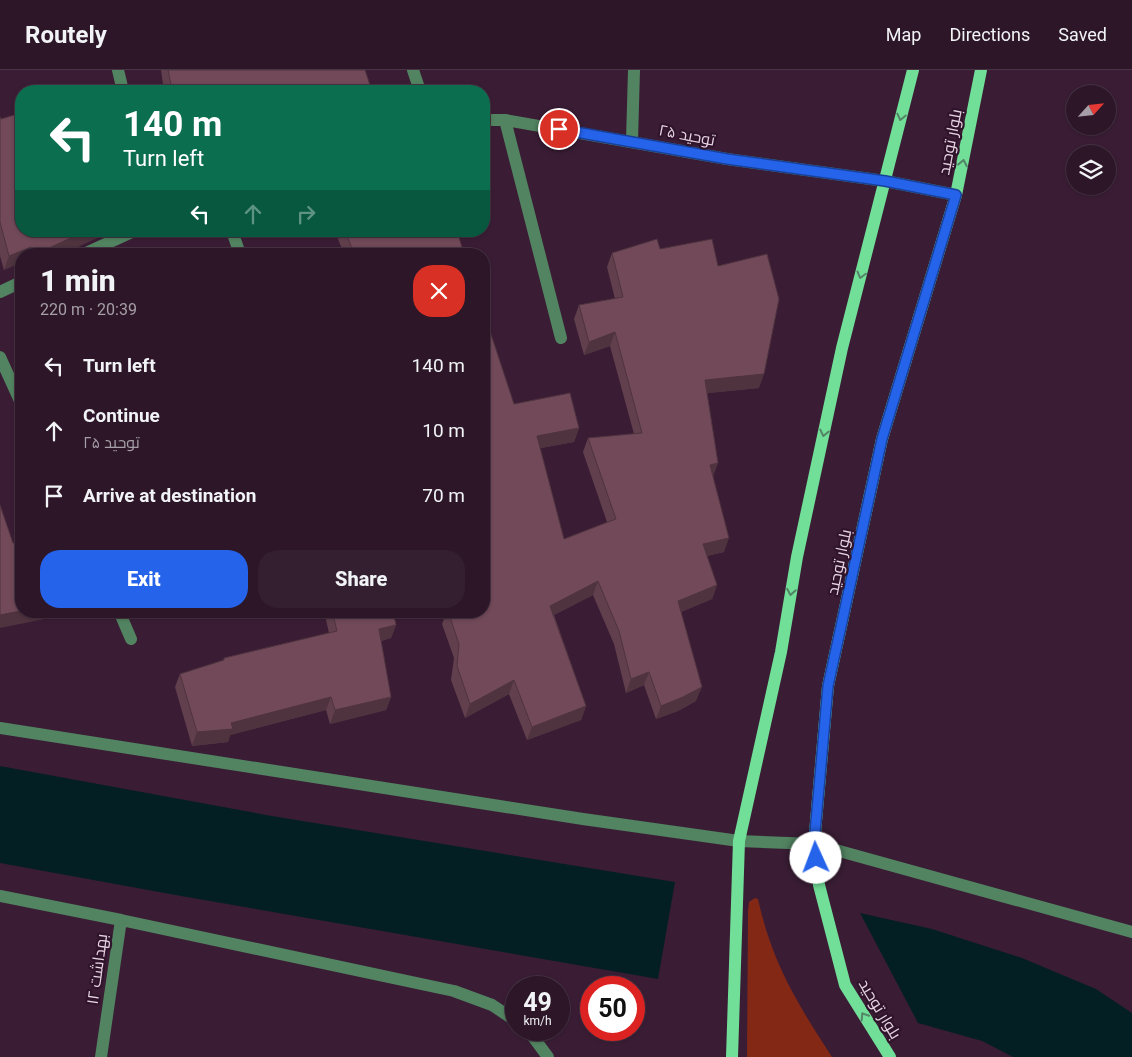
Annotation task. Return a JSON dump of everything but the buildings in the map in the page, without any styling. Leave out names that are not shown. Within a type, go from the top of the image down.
[{"type":"main road","points":[[732,1057],[739,841],[781,652],[797,557],[842,348],[913,70]]},
{"type":"main road","name":"بلوار توحید","points":[[890,1057],[845,985],[819,884],[814,844],[828,686],[882,439],[956,195],[981,70]]},
{"type":"street","points":[[118,70],[122,85]]},
{"type":"street","points":[[413,70],[418,85]]},
{"type":"street","points":[[632,141],[634,70]]},
{"type":"street","name":"توحید ۲۵","points":[[490,120],[505,120],[727,159],[885,181],[956,195]]},
{"type":"street","points":[[505,120],[562,338]]},
{"type":"street","points":[[97,248],[121,237]]},
{"type":"street","points":[[0,292],[15,285]]},
{"type":"street","points":[[0,357],[15,390]]},
{"type":"street","points":[[122,618],[132,639]]},
{"type":"street","points":[[0,728],[583,819],[739,841],[814,844],[1132,932]]},
{"type":"street","name":"بهداشت ۱۲","points":[[0,896],[121,920],[101,1057]]},
{"type":"street","points":[[121,920],[454,991],[492,1005],[505,1014]]},
{"type":"street","points":[[536,1041],[548,1057]]},
{"type":"shaded area","points":[[0,766],[272,816],[675,882],[658,979],[0,863]]},
{"type":"shaded area","points":[[755,898],[758,899],[771,943],[787,982],[832,1057],[747,1057],[748,911],[749,902]]},
{"type":"shaded area","points":[[860,913],[932,929],[1022,958],[1096,989],[1132,1013],[1132,1057],[1013,1057],[982,1041],[918,1023]]},
{"type":"route","points":[[559,129],[727,159],[885,181],[956,195],[882,439],[828,686],[814,844],[816,858]]}]
